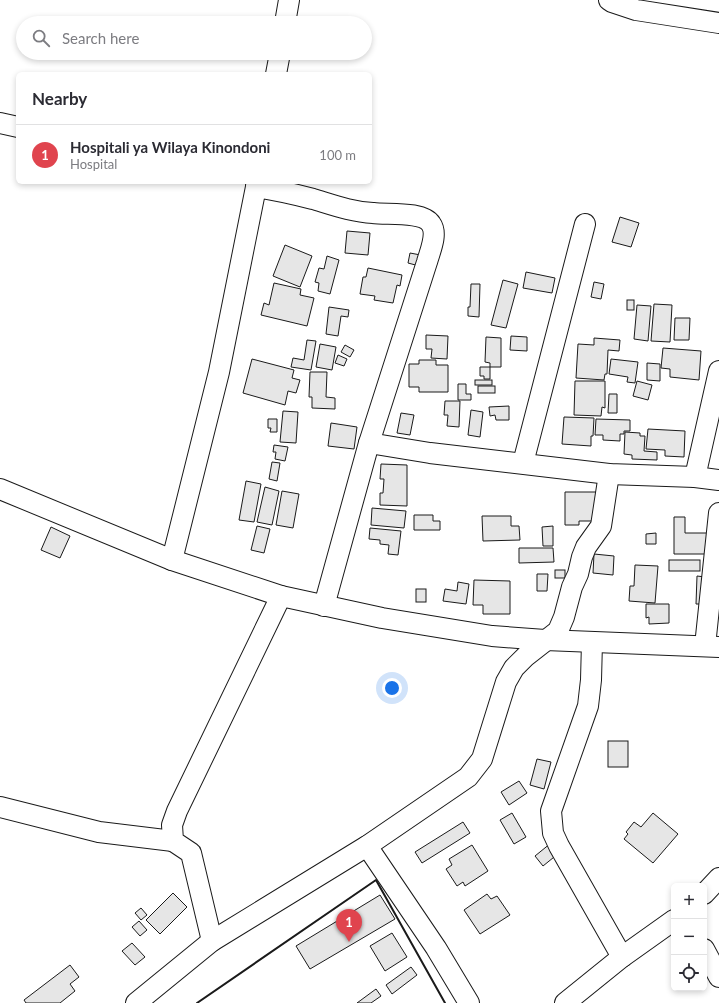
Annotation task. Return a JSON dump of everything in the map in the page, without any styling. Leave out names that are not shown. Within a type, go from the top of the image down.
[{"type":"street","points":[[286,16],[289,0]]},
{"type":"street","points":[[609,0],[636,10],[719,23]]},
{"type":"street","points":[[276,72],[279,60]]},
{"type":"street","points":[[0,123],[16,127]]},
{"type":"street","points":[[172,560],[219,372],[257,184]]},
{"type":"street","points":[[260,184],[362,213],[423,217],[431,223],[434,231],[431,251],[368,443],[324,606]]},
{"type":"street","points":[[523,463],[585,224]]},
{"type":"street","points":[[695,477],[719,371]]},
{"type":"street","points":[[368,443],[430,453],[609,474],[695,477],[719,480]]},
{"type":"street","points":[[136,1003],[212,941],[367,846],[468,777],[482,759],[506,682],[514,668],[545,640],[558,631],[564,617],[572,587],[578,574],[586,547],[600,526],[609,474]]},
{"type":"street","points":[[0,489],[172,560],[281,596],[382,618],[492,636],[592,642],[712,646],[719,513]]},
{"type":"street","points":[[173,841],[172,825],[176,811],[281,596]]},
{"type":"street","points":[[592,642],[591,680],[588,706],[551,811],[553,833],[622,957]]},
{"type":"street","points":[[0,807],[99,832],[173,841],[191,853],[212,941]]},
{"type":"street","points":[[367,846],[436,948],[469,1003]]},
{"type":"street","points":[[707,891],[719,878]]},
{"type":"street","points":[[565,1003],[622,957],[671,922]]},
{"type":"street","points":[[707,955],[719,977]]},
{"type":"building","points":[[620,217],[639,223],[631,247],[612,242]]},
{"type":"building","points":[[347,231],[370,233],[368,255],[345,253]]},
{"type":"building","points":[[285,245],[312,256],[300,287],[273,276]]},
{"type":"building","points":[[410,253],[426,256],[423,267],[408,263]]},
{"type":"building","points":[[327,256],[339,260],[330,294],[318,291],[319,283],[315,282],[319,268],[324,269]]},
{"type":"building","points":[[368,268],[402,275],[400,286],[397,285],[393,303],[374,300],[375,296],[360,294],[363,277],[366,277]]},
{"type":"building","points":[[526,272],[555,278],[552,293],[523,288]]},
{"type":"building","points":[[503,280],[518,284],[506,328],[491,325]]},
{"type":"building","points":[[594,282],[604,284],[601,299],[591,297]]},
{"type":"building","points":[[274,283],[301,289],[300,295],[314,298],[307,326],[261,315],[264,303],[269,305]]},
{"type":"building","points":[[471,284],[480,284],[479,317],[468,316]]},
{"type":"building","points":[[627,300],[634,300],[634,310],[627,310]]},
{"type":"building","points":[[654,304],[672,305],[670,342],[651,341]]},
{"type":"building","points":[[637,305],[651,306],[648,341],[634,339]]},
{"type":"building","points":[[329,307],[349,310],[348,317],[341,316],[338,336],[326,334]]},
{"type":"building","points":[[675,318],[690,318],[689,340],[674,340]]},
{"type":"building","points":[[426,335],[448,336],[447,359],[431,358],[432,349],[426,349]]},
{"type":"building","points":[[511,336],[527,337],[527,351],[510,350]]},
{"type":"building","points":[[486,337],[501,338],[501,367],[490,367],[490,363],[485,362]]},
{"type":"building","points":[[594,338],[620,340],[619,351],[608,350],[607,374],[605,374],[604,380],[576,378],[578,344],[594,345]]},
{"type":"building","points":[[307,340],[316,341],[311,370],[291,367],[293,358],[304,360]]},
{"type":"building","points":[[320,344],[336,347],[332,370],[316,367]]},
{"type":"building","points":[[345,345],[354,350],[350,357],[341,352]]},
{"type":"building","points":[[663,348],[701,351],[699,380],[670,377],[670,369],[661,368]]},
{"type":"building","points":[[338,355],[347,359],[344,366],[335,363]]},
{"type":"building","points":[[252,359],[294,370],[292,378],[300,380],[296,393],[288,391],[285,405],[243,393]]},
{"type":"building","points":[[611,359],[638,362],[635,383],[627,382],[628,377],[609,374]]},
{"type":"building","points":[[419,360],[436,360],[436,365],[448,365],[448,392],[419,392],[419,387],[409,387],[409,364],[419,364]]},
{"type":"building","points":[[647,363],[660,364],[660,381],[647,380]]},
{"type":"building","points":[[480,367],[490,367],[490,379],[484,379],[484,376],[480,376]]},
{"type":"building","points":[[310,372],[327,372],[326,397],[335,398],[335,409],[312,408],[312,397],[309,397]]},
{"type":"building","points":[[475,380],[492,380],[492,385],[475,385]]},
{"type":"building","points":[[575,381],[605,381],[605,408],[602,407],[601,416],[574,415]]},
{"type":"building","points":[[637,381],[652,385],[648,400],[633,396]]},
{"type":"building","points":[[458,384],[466,384],[466,394],[471,394],[471,400],[458,400]]},
{"type":"building","points":[[478,386],[495,386],[495,393],[478,393]]},
{"type":"building","points":[[609,394],[617,394],[617,413],[608,413]]},
{"type":"building","points":[[445,401],[460,401],[459,427],[447,426],[448,415],[444,415]]},
{"type":"building","points":[[509,406],[509,420],[496,420],[495,415],[490,416],[489,407]]},
{"type":"building","points":[[471,410],[483,412],[480,437],[468,435]]},
{"type":"building","points":[[283,411],[298,412],[296,443],[280,442]]},
{"type":"building","points":[[401,413],[414,415],[410,435],[397,433]]},
{"type":"building","points":[[564,417],[594,418],[591,446],[562,444]]},
{"type":"building","points":[[268,419],[277,419],[277,432],[270,432],[271,428],[268,428]]},
{"type":"building","points":[[596,419],[630,420],[630,431],[624,431],[624,434],[620,434],[620,441],[603,440],[603,435],[595,435]]},
{"type":"building","points":[[331,423],[357,427],[354,449],[328,446]]},
{"type":"building","points":[[648,429],[685,431],[684,457],[665,456],[665,450],[646,449]]},
{"type":"building","points":[[625,432],[640,433],[640,436],[645,436],[644,451],[657,452],[657,460],[632,459],[632,455],[624,454]]},
{"type":"building","points":[[274,445],[288,447],[285,461],[275,459],[276,452],[273,452]]},
{"type":"building","points":[[272,462],[280,463],[277,481],[269,479]]},
{"type":"building","points":[[381,464],[407,465],[407,506],[380,505],[380,493],[383,493],[384,479],[380,479]]},
{"type":"building","points":[[246,481],[261,484],[254,522],[239,520]]},
{"type":"building","points":[[265,487],[279,491],[272,525],[257,522]]},
{"type":"building","points":[[282,491],[299,494],[293,528],[276,525]]},
{"type":"building","points":[[565,492],[599,492],[599,521],[579,521],[579,525],[565,525]]},
{"type":"building","points":[[372,508],[406,511],[404,528],[371,525]]},
{"type":"building","points":[[414,515],[433,515],[433,521],[440,521],[440,530],[414,530]]},
{"type":"building","points":[[482,516],[511,516],[511,526],[519,526],[520,540],[483,541]]},
{"type":"building","points":[[674,517],[685,517],[685,533],[707,533],[707,544],[710,554],[674,554]]},
{"type":"building","points":[[257,526],[270,529],[264,553],[251,550]]},
{"type":"building","points":[[553,526],[553,546],[543,546],[542,527]]},
{"type":"building","points":[[51,527],[70,536],[60,558],[41,550]]},
{"type":"building","points":[[370,528],[401,531],[398,555],[388,554],[389,545],[380,544],[380,540],[369,539]]},
{"type":"building","points":[[656,533],[656,544],[646,544],[646,534]]},
{"type":"building","points":[[519,548],[553,548],[554,562],[519,563]]},
{"type":"building","points":[[594,554],[614,556],[613,575],[593,573]]},
{"type":"building","points":[[669,560],[700,560],[700,571],[669,571]]},
{"type":"building","points":[[635,565],[658,566],[655,603],[629,601],[630,586],[634,586]]},
{"type":"building","points":[[555,570],[565,570],[565,578],[555,578]]},
{"type":"building","points":[[537,574],[548,574],[547,591],[537,591]]},
{"type":"building","points":[[697,576],[705,577],[703,604],[696,604]]},
{"type":"building","points":[[474,580],[510,581],[510,614],[483,614],[483,605],[473,605]]},
{"type":"building","points":[[458,582],[469,584],[466,604],[443,601],[445,589],[457,591]]},
{"type":"building","points":[[416,589],[426,589],[426,602],[416,602]]},
{"type":"building","points":[[646,604],[669,604],[669,623],[649,624],[649,617],[646,618]]},
{"type":"building","points":[[608,741],[628,741],[628,767],[608,767]]},
{"type":"building","points":[[537,759],[551,762],[544,789],[530,785]]},
{"type":"building","points":[[519,781],[527,793],[509,805],[501,792]]},
{"type":"building","points":[[512,813],[526,837],[514,844],[500,820]]},
{"type":"building","points":[[653,813],[678,834],[653,863],[624,839],[628,834],[626,832],[634,822],[641,827]]},
{"type":"building","points":[[463,822],[470,833],[422,863],[415,852]]},
{"type":"building","points":[[551,843],[559,853],[543,866],[535,856]]},
{"type":"building","points":[[472,845],[488,871],[465,886],[463,882],[457,886],[446,869],[452,865],[449,859]]},
{"type":"building","points":[[173,893],[187,907],[160,934],[146,920]]},
{"type":"building","points":[[487,894],[491,899],[497,896],[510,915],[480,934],[464,910]]},
{"type":"building","points":[[380,895],[395,919],[310,969],[296,946]]},
{"type":"building","points":[[141,908],[147,915],[141,920],[135,913]]},
{"type":"building","points":[[139,921],[147,930],[140,936],[132,927]]},
{"type":"building","points":[[392,933],[407,957],[385,971],[370,946]]},
{"type":"building","points":[[132,943],[145,957],[135,965],[122,951]]},
{"type":"building","points":[[70,965],[79,977],[70,984],[75,991],[60,1003],[26,1003],[24,1000]]},
{"type":"building","points":[[411,967],[417,975],[392,994],[386,985]]},
{"type":"building","points":[[376,989],[381,996],[371,1003],[357,1003]]},
{"type":"wall","points":[[197,1003],[376,880],[445,1003]]},
{"type":"place","name":"Hospitali ya Wilaya Kinondoni","points":[[349,942]]}]
